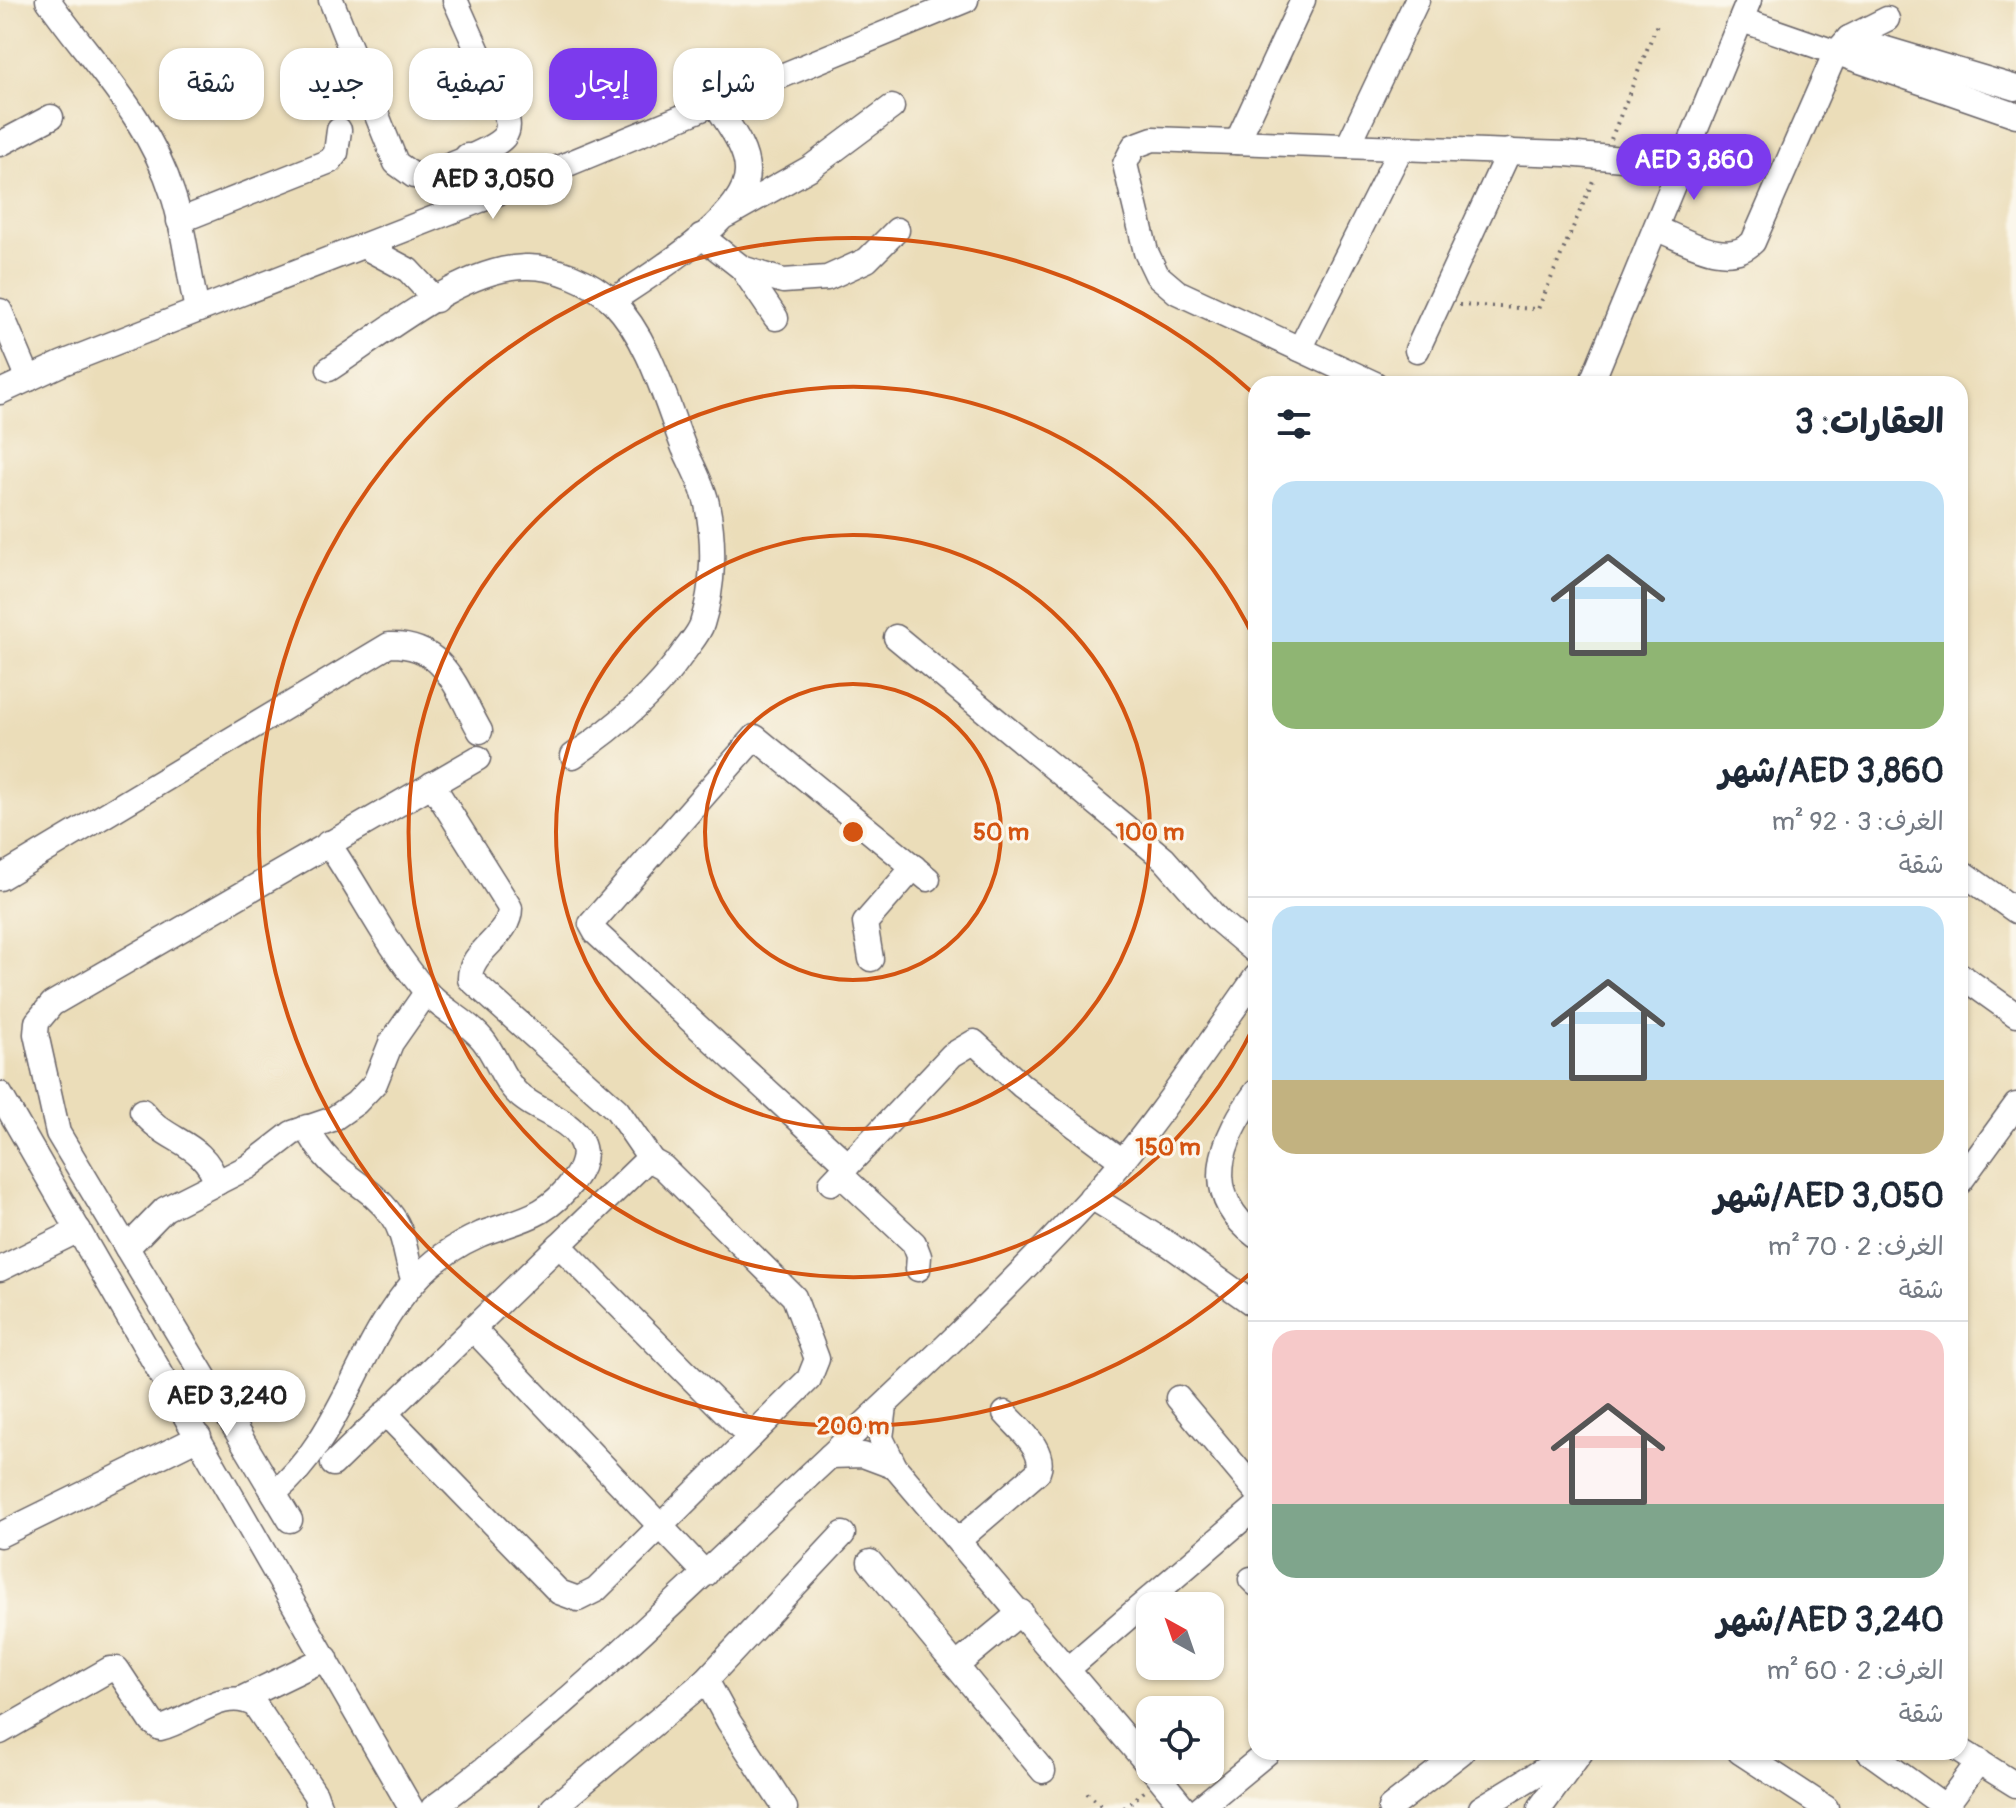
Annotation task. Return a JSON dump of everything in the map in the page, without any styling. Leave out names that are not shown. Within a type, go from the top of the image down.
[{"type":"street","points":[[48,0],[129,105],[154,149],[174,196],[197,309]]},
{"type":"street","points":[[331,0],[401,169],[422,175],[504,137],[508,121],[455,0]]},
{"type":"street","points":[[784,75],[966,0]]},
{"type":"street","points":[[1237,142],[1303,0]]},
{"type":"street","points":[[1348,146],[1417,0]]},
{"type":"street","points":[[1594,376],[1746,10],[2016,115]]},
{"type":"street","points":[[1657,229],[1718,253],[1731,255],[1744,252],[1753,242],[1842,46],[1887,19]]},
{"type":"street","points":[[1842,46],[2016,88]]},
{"type":"street","points":[[721,217],[810,168],[892,107]]},
{"type":"street","points":[[0,144],[51,117]]},
{"type":"street","points":[[0,392],[197,309],[483,199],[674,120]]},
{"type":"street","points":[[612,301],[701,236],[738,198],[748,173],[746,157],[725,120]]},
{"type":"street","points":[[179,221],[330,161],[336,153],[339,130]]},
{"type":"street","points":[[1358,376],[1177,292],[1157,275],[1146,252],[1125,164],[1134,146],[1153,139],[1509,151],[1604,157],[1681,171]]},
{"type":"street","points":[[1300,349],[1401,148]]},
{"type":"street","points":[[1417,350],[1509,151]]},
{"type":"street","points":[[467,156],[483,199]]},
{"type":"street","points":[[742,268],[783,281],[827,278],[867,260],[897,230]]},
{"type":"street","points":[[701,236],[742,268],[776,318]]},
{"type":"street","points":[[363,246],[408,270],[436,300]]},
{"type":"street","points":[[329,369],[467,280],[496,270],[527,267],[572,277],[612,301],[631,324],[646,352],[707,503],[713,565],[702,627],[667,677],[623,722],[573,756]]},
{"type":"street","points":[[0,311],[29,379]]},
{"type":"street","points":[[896,637],[1164,859],[1217,919],[1248,945]]},
{"type":"street","points":[[0,878],[389,645],[423,649],[436,658],[480,731]]},
{"type":"street","points":[[880,950],[867,918],[921,873],[755,737],[591,924],[596,933],[840,1174],[914,1243],[919,1256],[918,1269]]},
{"type":"street","points":[[290,1520],[58,1133],[36,1034],[37,1022],[52,1004],[478,758]]},
{"type":"street","points":[[385,1413],[567,1598],[588,1596],[809,1379],[817,1359],[816,1348],[802,1326],[794,1297],[663,1167],[652,1161],[617,1110],[470,979],[473,964],[507,925],[510,908],[432,784]]},
{"type":"street","points":[[274,1493],[312,1454],[394,1307],[414,1281],[458,1246],[478,1236],[521,1223],[547,1208],[573,1181],[584,1157],[575,1132],[527,1102],[505,1077],[476,1032],[426,993],[375,922],[328,843]]},
{"type":"street","points":[[1968,877],[2016,911]]},
{"type":"street","points":[[1968,981],[2016,1015]]},
{"type":"street","points":[[433,1808],[545,1720],[706,1574],[885,1406],[1016,1277],[1121,1160],[1248,988]]},
{"type":"street","points":[[127,1248],[165,1209],[248,1167],[292,1133],[333,1119],[368,1092],[391,1043],[426,993]]},
{"type":"street","points":[[840,1174],[952,1055],[974,1042],[1022,1086],[1121,1160]]},
{"type":"street","points":[[0,1094],[411,1808]]},
{"type":"street","points":[[1248,1103],[1233,1124],[1223,1146],[1220,1170],[1224,1194],[1234,1215],[1248,1228]]},
{"type":"street","points":[[1968,1171],[2016,1105]]},
{"type":"street","points":[[142,1111],[157,1128],[203,1156],[217,1183]]},
{"type":"street","points":[[307,1127],[325,1159],[375,1198],[395,1219],[414,1281]]},
{"type":"street","points":[[333,1464],[640,1166],[652,1161]]},
{"type":"street","points":[[1091,1197],[1170,1245],[1248,1300]]},
{"type":"street","points":[[3,1261],[79,1230]]},
{"type":"street","points":[[559,1245],[750,1437]]},
{"type":"street","points":[[472,1328],[706,1574]]},
{"type":"street","points":[[1178,1398],[1248,1481]]},
{"type":"street","points":[[885,1406],[881,1438],[895,1467],[960,1539],[1136,1750]]},
{"type":"street","points":[[960,1539],[1038,1472],[1041,1465],[1037,1450],[1005,1413]]},
{"type":"street","points":[[0,1535],[199,1437]]},
{"type":"street","points":[[830,1456],[863,1455],[895,1467]]},
{"type":"street","points":[[1069,1668],[1248,1514]]},
{"type":"street","points":[[553,1808],[706,1680],[843,1534]]},
{"type":"street","points":[[870,1562],[1043,1771]]},
{"type":"street","points":[[956,1666],[1021,1612]]},
{"type":"street","points":[[0,1732],[114,1668],[120,1671],[152,1722],[160,1728],[225,1700],[241,1699],[326,1658]]},
{"type":"street","points":[[706,1680],[785,1808]]},
{"type":"street","points":[[241,1699],[261,1711],[315,1794],[320,1808]]},
{"type":"street","points":[[1880,1760],[1946,1808],[1970,1756],[2016,1785]]},
{"type":"street","points":[[1200,1808],[1258,1760]]},
{"type":"street","points":[[1390,1808],[1452,1760]]},
{"type":"street","points":[[1481,1808],[1560,1760]]},
{"type":"street","points":[[1540,1808],[1575,1760]]},
{"type":"street","points":[[1752,1760],[1826,1808]]},
{"type":"street","points":[[1164,1784],[1184,1808]]},
{"type":"path","points":[[1438,304],[1538,309],[1658,22]]},
{"type":"path","points":[[1087,1793],[1104,1808]]}]
